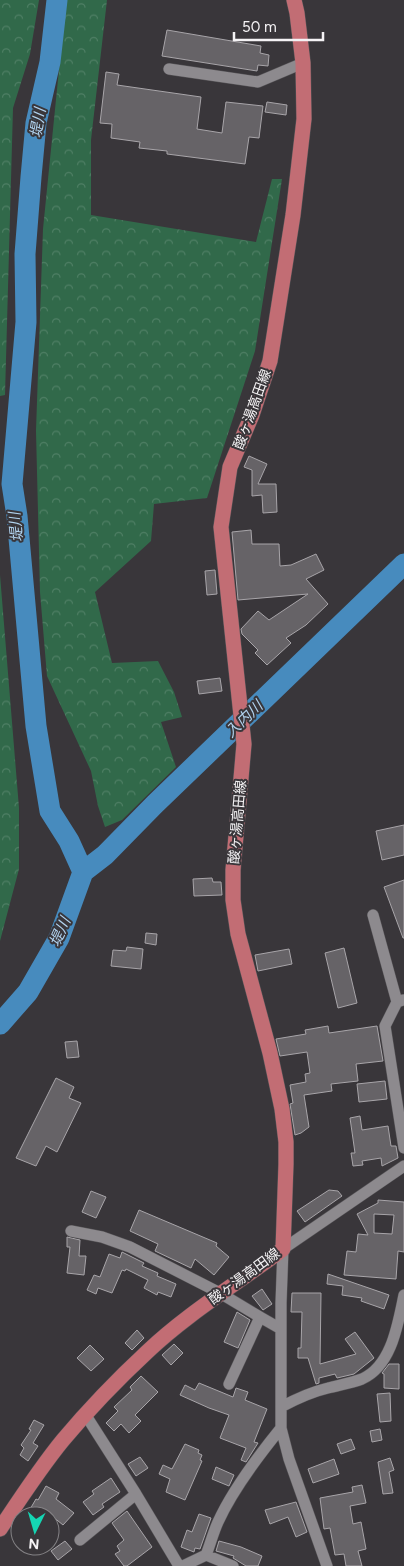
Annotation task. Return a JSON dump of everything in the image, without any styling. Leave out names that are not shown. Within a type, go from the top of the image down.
[{"type":"main road","name":"酸ヶ湯高田線","points":[[0,1529],[63,1440],[85,1414],[148,1350],[220,1293],[283,1249],[286,1156],[282,1109],[270,1053],[238,934],[233,900],[233,870],[244,744],[221,527],[230,466],[252,415],[270,361],[282,293],[304,119],[303,64],[294,0]]},
{"type":"street","points":[[169,69],[258,82],[303,64]]},
{"type":"street","points":[[373,915],[401,1001],[385,1026],[404,1148]]},
{"type":"street","points":[[327,1566],[289,1459],[281,1428],[283,1249],[404,1166]]},
{"type":"street","points":[[70,1231],[102,1237],[130,1247],[220,1293],[281,1329]]},
{"type":"street","points":[[281,1407],[297,1398],[363,1378],[379,1366],[385,1357],[396,1330],[404,1295]]},
{"type":"street","points":[[229,1384],[260,1317]]},
{"type":"street","points":[[85,1414],[179,1566]]},
{"type":"street","points":[[206,1556],[218,1522],[230,1501],[265,1448],[281,1428]]},
{"type":"street","points":[[80,1540],[136,1494]]},
{"type":"street","points":[[183,1566],[206,1556],[234,1566]]},
{"type":"green space","points":[[0,0],[39,0],[30,54],[13,108],[5,395],[0,396]]},
{"type":"green space","points":[[66,0],[107,0],[91,140],[91,215],[256,242],[272,179],[282,179],[255,351],[207,498],[154,504],[151,541],[95,592],[112,663],[158,661],[174,692],[182,717],[161,722],[176,767],[122,820],[105,827],[98,806],[91,771],[47,676],[40,592],[36,431],[43,229]]},
{"type":"green space","points":[[0,575],[19,808],[19,869],[0,941]]},
{"type":"building","points":[[167,30],[261,46],[260,53],[269,55],[268,66],[258,65],[257,71],[162,56]]},
{"type":"building","points":[[106,72],[119,74],[117,85],[201,97],[197,129],[222,133],[226,102],[263,106],[259,138],[249,137],[245,164],[167,154],[167,151],[139,148],[140,142],[111,138],[112,124],[100,123]]},
{"type":"building","points":[[267,102],[287,105],[286,115],[265,112]]},
{"type":"building","points":[[249,456],[267,464],[258,484],[276,484],[277,512],[263,513],[262,495],[252,496],[252,470],[244,467]]},
{"type":"building","points":[[251,530],[252,544],[279,544],[280,566],[291,565],[316,554],[324,570],[306,579],[328,604],[306,625],[286,638],[291,643],[267,665],[255,653],[258,650],[242,634],[241,629],[258,611],[269,620],[308,594],[238,600],[232,532]]},
{"type":"building","points":[[215,570],[217,594],[207,595],[205,571]]},
{"type":"building","points":[[220,678],[222,691],[199,694],[197,681]]},
{"type":"building","points":[[404,825],[404,855],[382,860],[376,831]]},
{"type":"building","points":[[212,878],[213,882],[221,882],[222,895],[194,896],[193,879]]},
{"type":"building","points":[[404,880],[404,938],[403,938],[384,887]]},
{"type":"building","points":[[146,933],[157,934],[156,945],[145,943]]},
{"type":"building","points":[[127,947],[143,949],[141,969],[111,966],[113,950],[126,951]]},
{"type":"building","points":[[344,948],[357,1003],[338,1008],[325,953]]},
{"type":"building","points":[[289,949],[292,964],[258,971],[255,955]]},
{"type":"building","points":[[328,1026],[329,1033],[377,1026],[383,1061],[356,1064],[358,1081],[331,1084],[332,1091],[304,1095],[309,1127],[295,1135],[290,1104],[293,1103],[290,1085],[306,1082],[305,1074],[310,1073],[307,1052],[280,1056],[276,1039],[306,1034],[305,1030]]},
{"type":"building","points":[[77,1041],[79,1057],[67,1058],[65,1042]]},
{"type":"building","points":[[56,1078],[74,1087],[69,1098],[81,1103],[57,1152],[46,1146],[36,1166],[16,1158]]},
{"type":"building","points":[[385,1081],[387,1099],[359,1102],[357,1084]]},
{"type":"building","points":[[360,1116],[362,1130],[388,1126],[391,1146],[396,1146],[398,1158],[382,1166],[381,1158],[362,1161],[363,1165],[353,1166],[351,1153],[355,1153],[350,1118]]},
{"type":"building","points":[[329,1190],[338,1191],[342,1196],[305,1222],[297,1211]]},
{"type":"building","points":[[91,1191],[106,1197],[96,1218],[82,1212]]},
{"type":"building","points":[[378,1200],[404,1202],[404,1252],[398,1251],[396,1279],[344,1275],[347,1251],[356,1252],[358,1234],[368,1235],[357,1214],[378,1203]],"holes":[[[374,1214],[394,1215],[392,1234],[374,1233]]]},
{"type":"building","points":[[139,1210],[217,1243],[216,1246],[229,1257],[214,1275],[195,1259],[191,1268],[155,1251],[158,1244],[130,1231]]},
{"type":"building","points":[[67,1237],[80,1240],[79,1256],[86,1256],[84,1275],[67,1273],[70,1247],[67,1247]]},
{"type":"building","points":[[122,1252],[144,1263],[142,1266],[158,1273],[157,1276],[176,1284],[171,1297],[158,1292],[157,1295],[144,1288],[148,1280],[126,1269],[125,1271],[122,1270],[112,1293],[98,1288],[96,1294],[87,1290],[94,1275],[100,1277],[109,1254],[120,1258]]},
{"type":"building","points":[[328,1274],[389,1295],[384,1309],[361,1301],[362,1298],[342,1295],[343,1286],[327,1284]]},
{"type":"building","points":[[262,1289],[272,1304],[263,1310],[252,1296]]},
{"type":"building","points":[[292,1293],[321,1293],[320,1364],[356,1354],[345,1339],[355,1332],[374,1358],[354,1374],[337,1378],[335,1374],[319,1378],[319,1383],[316,1384],[308,1358],[298,1358],[298,1348],[301,1348],[302,1312],[291,1312]]},
{"type":"building","points":[[237,1312],[250,1320],[238,1348],[224,1342]]},
{"type":"building","points":[[137,1330],[144,1338],[132,1350],[125,1343]]},
{"type":"building","points":[[174,1344],[183,1353],[171,1365],[162,1355]]},
{"type":"building","points":[[90,1345],[104,1359],[91,1371],[77,1358]]},
{"type":"building","points":[[389,1364],[399,1364],[399,1389],[384,1388],[384,1374],[382,1373]]},
{"type":"building","points":[[141,1376],[158,1392],[135,1415],[141,1421],[129,1433],[121,1424],[114,1431],[106,1423],[118,1411],[114,1407],[132,1390],[130,1387]]},
{"type":"building","points":[[199,1383],[233,1397],[236,1388],[248,1392],[245,1400],[267,1409],[254,1442],[258,1443],[246,1462],[241,1460],[246,1448],[220,1438],[229,1415],[180,1395],[185,1385],[195,1390]]},
{"type":"building","points":[[390,1393],[391,1421],[380,1422],[377,1394]]},
{"type":"building","points":[[34,1420],[44,1425],[33,1443],[38,1446],[28,1461],[20,1455],[24,1448],[21,1445],[31,1430],[29,1429]]},
{"type":"building","points":[[380,1429],[382,1440],[372,1442],[370,1431]]},
{"type":"building","points":[[351,1439],[355,1449],[341,1454],[337,1444]]},
{"type":"building","points":[[185,1444],[199,1450],[198,1453],[202,1455],[200,1460],[202,1461],[185,1500],[166,1492],[170,1479],[159,1474],[163,1465],[172,1469]]},
{"type":"building","points":[[140,1457],[148,1468],[136,1476],[128,1464]]},
{"type":"building","points":[[390,1458],[394,1470],[389,1472],[393,1493],[383,1494],[378,1462]]},
{"type":"building","points":[[334,1459],[339,1474],[313,1483],[308,1469]]},
{"type":"building","points":[[216,1467],[234,1475],[229,1486],[212,1479]]},
{"type":"building","points":[[111,1478],[120,1492],[102,1504],[104,1507],[93,1515],[83,1502],[94,1494],[92,1491]]},
{"type":"building","points":[[362,1485],[366,1503],[350,1506],[353,1524],[361,1522],[366,1549],[358,1551],[362,1566],[346,1566],[344,1554],[335,1555],[330,1528],[324,1529],[320,1498],[353,1492],[352,1487]]},
{"type":"building","points":[[46,1486],[59,1493],[56,1499],[74,1513],[63,1525],[60,1523],[60,1506],[32,1506],[36,1499],[38,1500]]},
{"type":"building","points":[[296,1502],[307,1532],[296,1537],[288,1517],[270,1524],[265,1510]]},
{"type":"building","points":[[127,1511],[152,1547],[127,1566],[124,1566],[115,1554],[120,1551],[117,1546],[124,1540],[112,1523]]},
{"type":"building","points":[[199,1514],[211,1518],[200,1549],[195,1548],[194,1552],[181,1547],[187,1530],[192,1532]]},
{"type":"building","points":[[65,1541],[72,1549],[58,1560],[55,1556],[60,1556],[60,1545]]},
{"type":"building","points":[[219,1541],[241,1547],[262,1556],[258,1566],[246,1566],[233,1558],[234,1556],[216,1551]]},
{"type":"waterway","name":"堤川","points":[[0,1024],[28,992],[59,938],[83,872],[69,841],[50,811],[36,726],[17,516],[12,484],[26,322],[25,254],[36,123],[50,62],[57,0]]},
{"type":"waterway","name":"入内川","points":[[83,872],[105,855],[155,804],[404,564]]}]
